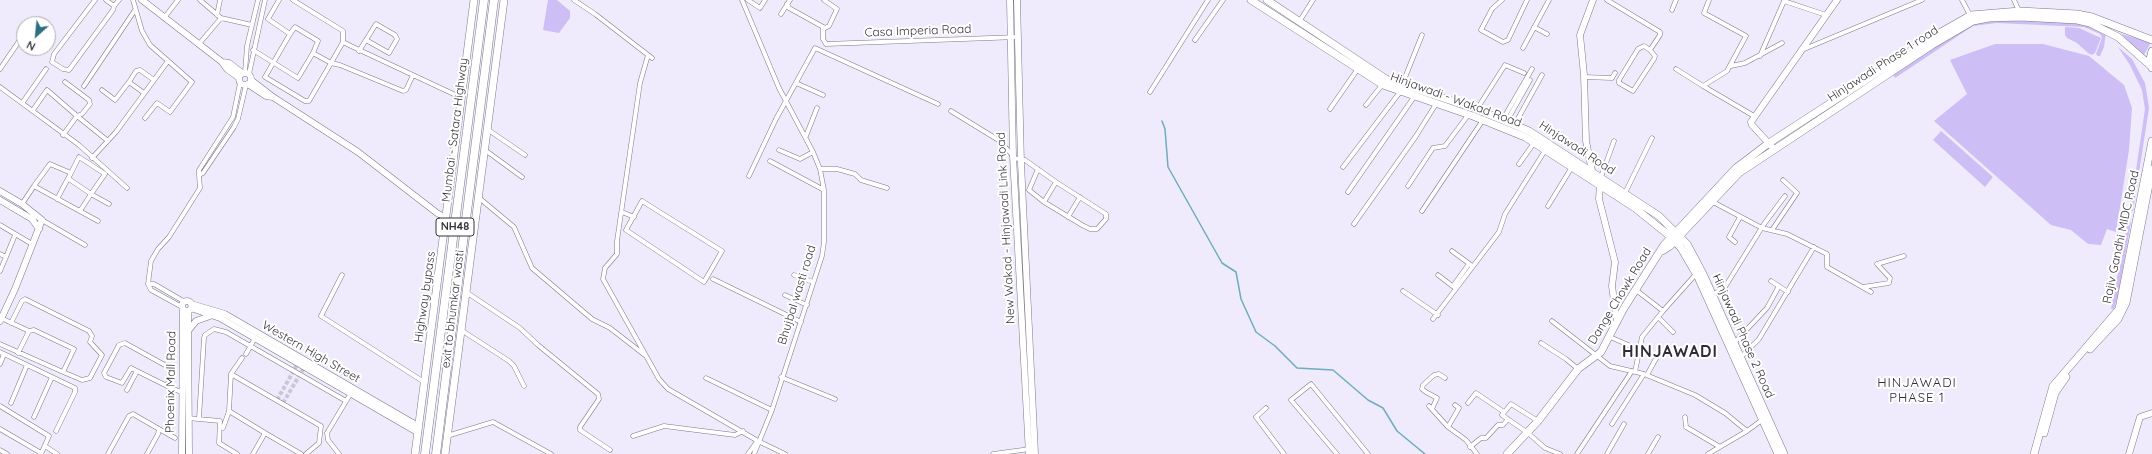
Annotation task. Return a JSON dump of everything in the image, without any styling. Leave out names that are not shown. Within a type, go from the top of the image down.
[{"type":"highway","name":"Mumbai - Satara Highway","points":[[425,454],[484,0]]},
{"type":"highway","name":"Mumbai - Satara Highway","points":[[436,454],[494,0]]},
{"type":"main road","name":"Highway bypass","points":[[415,454],[474,0]]},
{"type":"main road","name":"exit to bhumkar wasti","points":[[445,454],[504,0]]},
{"type":"main road","name":"Hinjawadi - Wakad Road","points":[[1251,0],[1382,85],[1401,89],[1414,97],[1483,119],[1516,132],[1534,142],[1572,167],[1589,174],[1600,185],[1675,236]]},
{"type":"main road","name":"Hinjawadi Road","points":[[1267,0],[1401,89],[1477,109],[1515,124],[1540,137],[1589,174],[1601,177],[1659,216],[1675,236]]},
{"type":"main road","name":"Hinjawadi Phase 1 road","points":[[2020,14],[2077,20],[2090,23],[2118,37],[2152,67]]},
{"type":"main road","name":"Hinjawadi Phase 1 road","points":[[1675,236],[1709,200],[1736,168],[1929,39],[1972,18],[2020,14],[2077,14],[2092,17],[2152,40]]},
{"type":"main road","points":[[2152,51],[2150,59],[2152,67]]},
{"type":"main road","name":"Rajiv Gandhi MIDC Road","points":[[2039,454],[2055,393],[2077,359],[2119,309],[2152,141]]},
{"type":"main road","name":"Rajiv Gandhi MIDC Road","points":[[2034,454],[2050,391],[2056,381],[2123,311],[2152,169]]},
{"type":"main road","name":"Dange Chowk Road","points":[[1507,454],[1528,433],[1578,369],[1596,357],[1605,348],[1617,322],[1636,290],[1660,252],[1675,236]]},
{"type":"main road","name":"Hinjawadi Phase 2 Road","points":[[1675,236],[1696,274],[1778,454]]},
{"type":"main road","name":"Hinjawadi Phase 2 Road","points":[[1675,236],[1698,263],[1784,454]]},
{"type":"street","points":[[95,0],[54,54],[52,62],[64,69],[69,70],[119,0]]},
{"type":"street","points":[[106,0],[114,6]]},
{"type":"street","points":[[133,0],[142,31],[150,45],[192,82],[170,112],[157,102],[145,118]]},
{"type":"street","points":[[142,0],[222,62],[229,63],[245,79],[358,152],[437,213],[446,218]]},
{"type":"street","points":[[164,18],[178,0]]},
{"type":"street","points":[[200,0],[221,18],[252,25]]},
{"type":"street","points":[[217,14],[220,0]]},
{"type":"street","points":[[186,307],[152,290],[148,284],[151,261],[158,249],[169,237],[200,188],[199,175],[203,173],[238,119],[252,25],[258,0]]},
{"type":"street","points":[[245,79],[254,50],[265,0]]},
{"type":"street","points":[[279,0],[268,19],[290,34]]},
{"type":"street","points":[[254,50],[273,62],[298,78],[314,53],[318,41],[295,27],[273,62],[266,78],[308,102],[343,42],[343,32],[293,0]]},
{"type":"street","points":[[574,0],[652,58]]},
{"type":"street","name":"Bhujbal wasti road","points":[[742,0],[770,68],[813,152],[820,169],[824,190],[823,250],[807,305],[781,377],[772,410],[758,441],[754,454]]},
{"type":"street","points":[[748,0],[760,8],[765,0]]},
{"type":"street","points":[[788,2],[789,8],[823,27],[829,26],[837,9],[824,0]]},
{"type":"street","name":"New Wakad - Hinjawadi Link Road","points":[[1010,0],[1013,159],[1019,278],[1032,452]]},
{"type":"street","name":"New Wakad - Hinjawadi Link Road","points":[[1017,0],[1021,161],[1032,452]]},
{"type":"street","points":[[1150,92],[1208,0]]},
{"type":"street","points":[[1196,40],[1223,0]]},
{"type":"street","points":[[1300,22],[1312,0]]},
{"type":"street","points":[[1502,0],[1492,9],[1481,30],[1503,42],[1508,40],[1527,0]]},
{"type":"street","points":[[1523,48],[1548,0]]},
{"type":"street","points":[[1589,174],[1586,141],[1584,77],[1580,35],[1592,0]]},
{"type":"street","points":[[1607,0],[1660,32],[1660,36],[1650,50]]},
{"type":"street","points":[[1672,10],[1676,0]]},
{"type":"street","points":[[1703,86],[1727,71],[1746,36],[1704,13],[1709,0]]},
{"type":"street","points":[[1771,146],[1751,122],[1837,0]]},
{"type":"street","points":[[1802,50],[1922,0]]},
{"type":"street","points":[[1962,0],[1972,18]]},
{"type":"street","points":[[2014,0],[2020,14]]},
{"type":"street","points":[[1760,56],[1784,1],[1826,15]]},
{"type":"street","points":[[781,14],[788,2]]},
{"type":"street","points":[[84,86],[135,10]]},
{"type":"street","points":[[199,44],[221,18]]},
{"type":"street","points":[[359,51],[366,40],[377,24],[395,35],[397,39],[389,53],[366,40]]},
{"type":"street","points":[[823,27],[823,39],[826,44],[824,52]]},
{"type":"street","points":[[1534,27],[1547,34]]},
{"type":"street","points":[[1343,167],[1401,89],[1422,35]]},
{"type":"street","name":"Casa Imperia Road","points":[[826,44],[1018,37]]},
{"type":"street","points":[[343,42],[359,51],[413,74],[462,99]]},
{"type":"street","points":[[1731,66],[1745,63],[1782,43]]},
{"type":"street","points":[[0,69],[16,46]]},
{"type":"street","points":[[1644,46],[1650,50],[1655,56],[1654,59],[1633,91],[1619,83],[1619,80],[1638,49],[1644,46]]},
{"type":"street","points":[[749,176],[776,119],[815,48],[938,104]]},
{"type":"street","points":[[314,53],[331,63],[340,65],[403,91],[406,90],[413,74]]},
{"type":"street","points":[[648,55],[640,83],[617,241],[617,254],[605,268],[603,279],[659,379],[668,389],[758,441],[786,454]]},
{"type":"street","points":[[92,158],[108,141],[168,61]]},
{"type":"street","points":[[1477,109],[1505,65],[1524,73]]},
{"type":"street","points":[[1505,120],[1532,68]]},
{"type":"street","points":[[23,102],[46,69]]},
{"type":"street","points":[[102,90],[115,100],[138,70],[154,80]]},
{"type":"street","points":[[1330,109],[1357,70]]},
{"type":"street","points":[[1676,70],[1754,116]]},
{"type":"street","points":[[1584,77],[1612,78],[1615,72]]},
{"type":"street","points":[[1515,124],[1542,75]]},
{"type":"street","points":[[1505,120],[1530,80]]},
{"type":"street","points":[[63,135],[77,116],[82,114],[91,102],[65,82]]},
{"type":"street","points":[[129,82],[144,93]]},
{"type":"street","points":[[796,83],[823,95]]},
{"type":"street","points":[[1366,105],[1382,85]]},
{"type":"street","points":[[0,87],[23,102],[63,135],[79,145],[127,188]]},
{"type":"street","points":[[33,110],[47,90],[108,141]]},
{"type":"street","points":[[1348,192],[1414,97]]},
{"type":"street","points":[[1354,224],[1416,136],[1436,104]]},
{"type":"street","points":[[806,136],[817,108]]},
{"type":"street","points":[[951,111],[1000,141],[1013,159],[1030,163],[1056,182],[1106,214],[1106,219],[1097,229],[1094,230],[1068,217],[1044,202],[1029,190],[1038,169]]},
{"type":"street","points":[[1408,186],[1433,148],[1445,146],[1469,114]]},
{"type":"street","points":[[1422,211],[1483,119]]},
{"type":"street","points":[[487,130],[525,155]]},
{"type":"street","points":[[1625,193],[1652,138]]},
{"type":"street","points":[[1601,177],[1614,141]]},
{"type":"street","points":[[1519,164],[1534,142]]},
{"type":"street","points":[[1433,319],[1438,315],[1471,265],[1499,232],[1505,214],[1546,149]]},
{"type":"street","points":[[485,150],[522,177]]},
{"type":"street","points":[[779,150],[800,159],[813,152]]},
{"type":"street","points":[[57,198],[69,179],[79,157],[105,174],[80,211]]},
{"type":"street","points":[[770,161],[824,190]]},
{"type":"street","points":[[22,204],[50,164],[52,163],[71,173]]},
{"type":"street","points":[[1548,206],[1572,167]]},
{"type":"street","points":[[820,169],[837,169],[855,174],[862,180],[887,188]]},
{"type":"street","points":[[69,179],[109,204]]},
{"type":"street","points":[[1772,230],[1797,193],[1783,180]]},
{"type":"street","points":[[1044,202],[1056,182]]},
{"type":"street","points":[[1600,185],[1599,199],[1615,262],[1612,286],[1617,322]]},
{"type":"street","points":[[34,186],[98,221]]},
{"type":"street","points":[[0,191],[22,204],[42,220],[85,244]]},
{"type":"street","points":[[1713,295],[1725,287],[1762,228],[1785,196]]},
{"type":"street","points":[[478,197],[514,227],[532,268],[592,319],[610,328],[648,358]]},
{"type":"street","points":[[1068,217],[1080,197]]},
{"type":"street","points":[[0,200],[32,219],[38,229]]},
{"type":"street","points":[[1709,200],[1762,228],[1787,234],[1827,254],[1827,267],[1871,292]]},
{"type":"street","points":[[642,201],[722,251],[704,282],[626,230],[634,216],[642,201]]},
{"type":"street","points":[[622,212],[634,216]]},
{"type":"street","points":[[1736,242],[1728,237],[1740,217]]},
{"type":"street","points":[[42,220],[1,320],[29,331],[34,330],[73,347],[74,351],[63,372]]},
{"type":"street","points":[[0,225],[32,244]]},
{"type":"street","points":[[0,271],[15,235]]},
{"type":"street","points":[[1740,358],[1759,338],[1814,247]]},
{"type":"street","points":[[1452,251],[1471,265]]},
{"type":"street","points":[[0,254],[6,257]]},
{"type":"street","points":[[1862,287],[1889,283],[1890,278],[1877,264],[1904,256]]},
{"type":"street","points":[[1577,454],[1634,372],[1642,337],[1662,311],[1696,274]]},
{"type":"street","points":[[342,275],[321,316],[425,382]]},
{"type":"street","points":[[794,275],[813,282]]},
{"type":"street","points":[[1438,275],[1455,288]]},
{"type":"street","points":[[1019,278],[1026,278]]},
{"type":"street","points":[[713,279],[801,322]]},
{"type":"street","points":[[1771,281],[1788,292]]},
{"type":"street","points":[[1734,343],[1767,308],[1779,286]]},
{"type":"street","points":[[1636,290],[1662,311]]},
{"type":"street","points":[[1403,291],[1438,315]]},
{"type":"street","points":[[466,292],[520,328],[538,346],[598,394],[598,399],[580,427],[580,430],[610,450]]},
{"type":"street","points":[[785,295],[807,305]]},
{"type":"street","points":[[0,344],[82,380],[90,378],[102,355],[90,342],[92,336],[89,331],[25,299],[22,301],[11,323]]},
{"type":"street","name":"Western High Street","points":[[186,307],[214,316],[255,338],[265,340]]},
{"type":"street","name":"Western High Street","points":[[186,307],[225,314],[351,393],[380,407]]},
{"type":"street","name":"Phoenix Mall Road","points":[[185,358],[188,331],[186,307]]},
{"type":"street","name":"Phoenix Mall Road","points":[[182,454],[186,307]]},
{"type":"street","points":[[188,331],[196,321],[202,317],[214,316]]},
{"type":"street","points":[[1658,317],[1673,332]]},
{"type":"street","points":[[1552,322],[1596,357],[1610,366],[1645,374],[1695,395],[1725,413],[1747,431]]},
{"type":"street","points":[[199,418],[205,335],[214,329],[222,330],[346,401]]},
{"type":"street","points":[[461,330],[509,361],[514,366],[524,386]]},
{"type":"street","points":[[18,352],[29,331]]},
{"type":"street","points":[[1610,337],[1633,346]]},
{"type":"street","points":[[246,354],[255,338]]},
{"type":"street","points":[[167,386],[172,368],[122,343],[119,345],[104,375],[122,383],[130,369],[184,394],[188,418],[189,454]]},
{"type":"street","points":[[1541,343],[1566,359],[1578,369]]},
{"type":"street","points":[[0,364],[2,353],[76,389],[56,432]]},
{"type":"street","points":[[1612,424],[1658,355]]},
{"type":"street","points":[[223,428],[229,411],[231,374],[242,358]]},
{"type":"street","name":"Western High Street","points":[[303,363],[418,429]]},
{"type":"street","points":[[11,403],[27,365]]},
{"type":"street","points":[[127,390],[137,371]]},
{"type":"street","points":[[231,374],[321,426],[319,443],[306,454]]},
{"type":"street","points":[[1445,378],[1439,374],[1434,375],[1423,385],[1422,389],[1437,398],[1431,407],[1448,427],[1466,440],[1477,454]]},
{"type":"street","points":[[34,417],[52,377]]},
{"type":"street","points":[[781,377],[835,399]]},
{"type":"street","points":[[706,378],[772,410]]},
{"type":"street","points":[[1337,454],[1291,400],[1311,384],[1368,454]]},
{"type":"street","points":[[339,454],[328,440],[327,433],[351,393]]},
{"type":"street","points":[[1468,403],[1476,393],[1504,412]]},
{"type":"street","points":[[1538,421],[1511,404],[1502,415],[1528,433],[1545,448],[1560,454]]},
{"type":"street","points":[[1448,427],[1459,408],[1455,405]]},
{"type":"street","points":[[0,406],[49,436],[41,454],[0,429]]},
{"type":"street","points":[[1266,408],[1256,417],[1284,454]]},
{"type":"street","points":[[229,411],[301,454]]},
{"type":"street","points":[[2128,454],[2140,417],[2142,415],[2152,413]]},
{"type":"street","points":[[108,454],[131,414],[175,438]]},
{"type":"street","points":[[1686,417],[1686,427],[1720,447]]},
{"type":"street","points":[[188,418],[220,421],[219,443],[236,454]]},
{"type":"street","points":[[1470,447],[1481,438],[1486,438],[1498,425],[1503,425],[1508,419]]},
{"type":"street","points":[[1708,454],[1747,431],[1762,420]]},
{"type":"street","points":[[447,436],[493,422],[551,454]]},
{"type":"street","points":[[1607,454],[1624,424]]},
{"type":"street","points":[[633,436],[664,426],[735,435],[743,431]]},
{"type":"street","points":[[147,454],[158,434],[159,429]]},
{"type":"street","points":[[254,454],[265,433]]},
{"type":"street","points":[[1648,454],[1658,437]]},
{"type":"street","name":"Bhujbal wasti road","points":[[748,454],[758,441]]},
{"type":"street","points":[[45,446],[57,454]]},
{"type":"street","points":[[0,450],[7,454]]},
{"type":"street","points":[[993,454],[1032,452]]},
{"type":"shaded area","points":[[548,0],[557,0],[570,11],[570,18],[559,33],[543,30]]},
{"type":"shaded area","points":[[2001,20],[2080,22],[2106,32],[2104,47],[2100,56],[2098,56],[2096,54],[2102,38],[2100,34],[2084,27],[1997,23],[1973,26],[1895,78],[1892,73],[1971,24]]},
{"type":"shaded area","points":[[2065,27],[2079,28],[2101,38],[2095,53],[2092,55],[2088,53],[2077,43],[2067,38],[2065,35]]},
{"type":"shaded area","points":[[2121,34],[2151,42],[2144,55]]},
{"type":"shaded area","points":[[1995,44],[2043,44],[2089,56],[2124,85],[2132,108],[2129,150],[2116,232],[2107,229],[2101,245],[2088,244],[2071,230],[2051,225],[1934,121],[1967,94],[1950,60]]},
{"type":"shaded area","points":[[2118,47],[2132,59],[2145,83],[2149,108],[2133,211],[2130,211],[2145,109],[2142,90],[2130,65]]},
{"type":"shaded area","points":[[1941,131],[1993,177],[1985,187],[1933,140]]},
{"type":"shaded area","points":[[2128,221],[2131,222],[2118,296],[2114,309],[2111,309]]},
{"type":"waterway","points":[[1162,121],[1165,129],[1168,167],[1222,263],[1236,272],[1241,299],[1256,332],[1275,346],[1297,368],[1333,370],[1368,400],[1383,408],[1397,431],[1425,454]]},
{"type":"tunnel","points":[[277,400],[298,363]]},
{"type":"tunnel","points":[[283,403],[305,366]]},
{"type":"district","name":"HINJAWADI","points":[[1670,352]]},
{"type":"district","name":"HINJAWADI PHASE 1","points":[[1917,390]]}]
